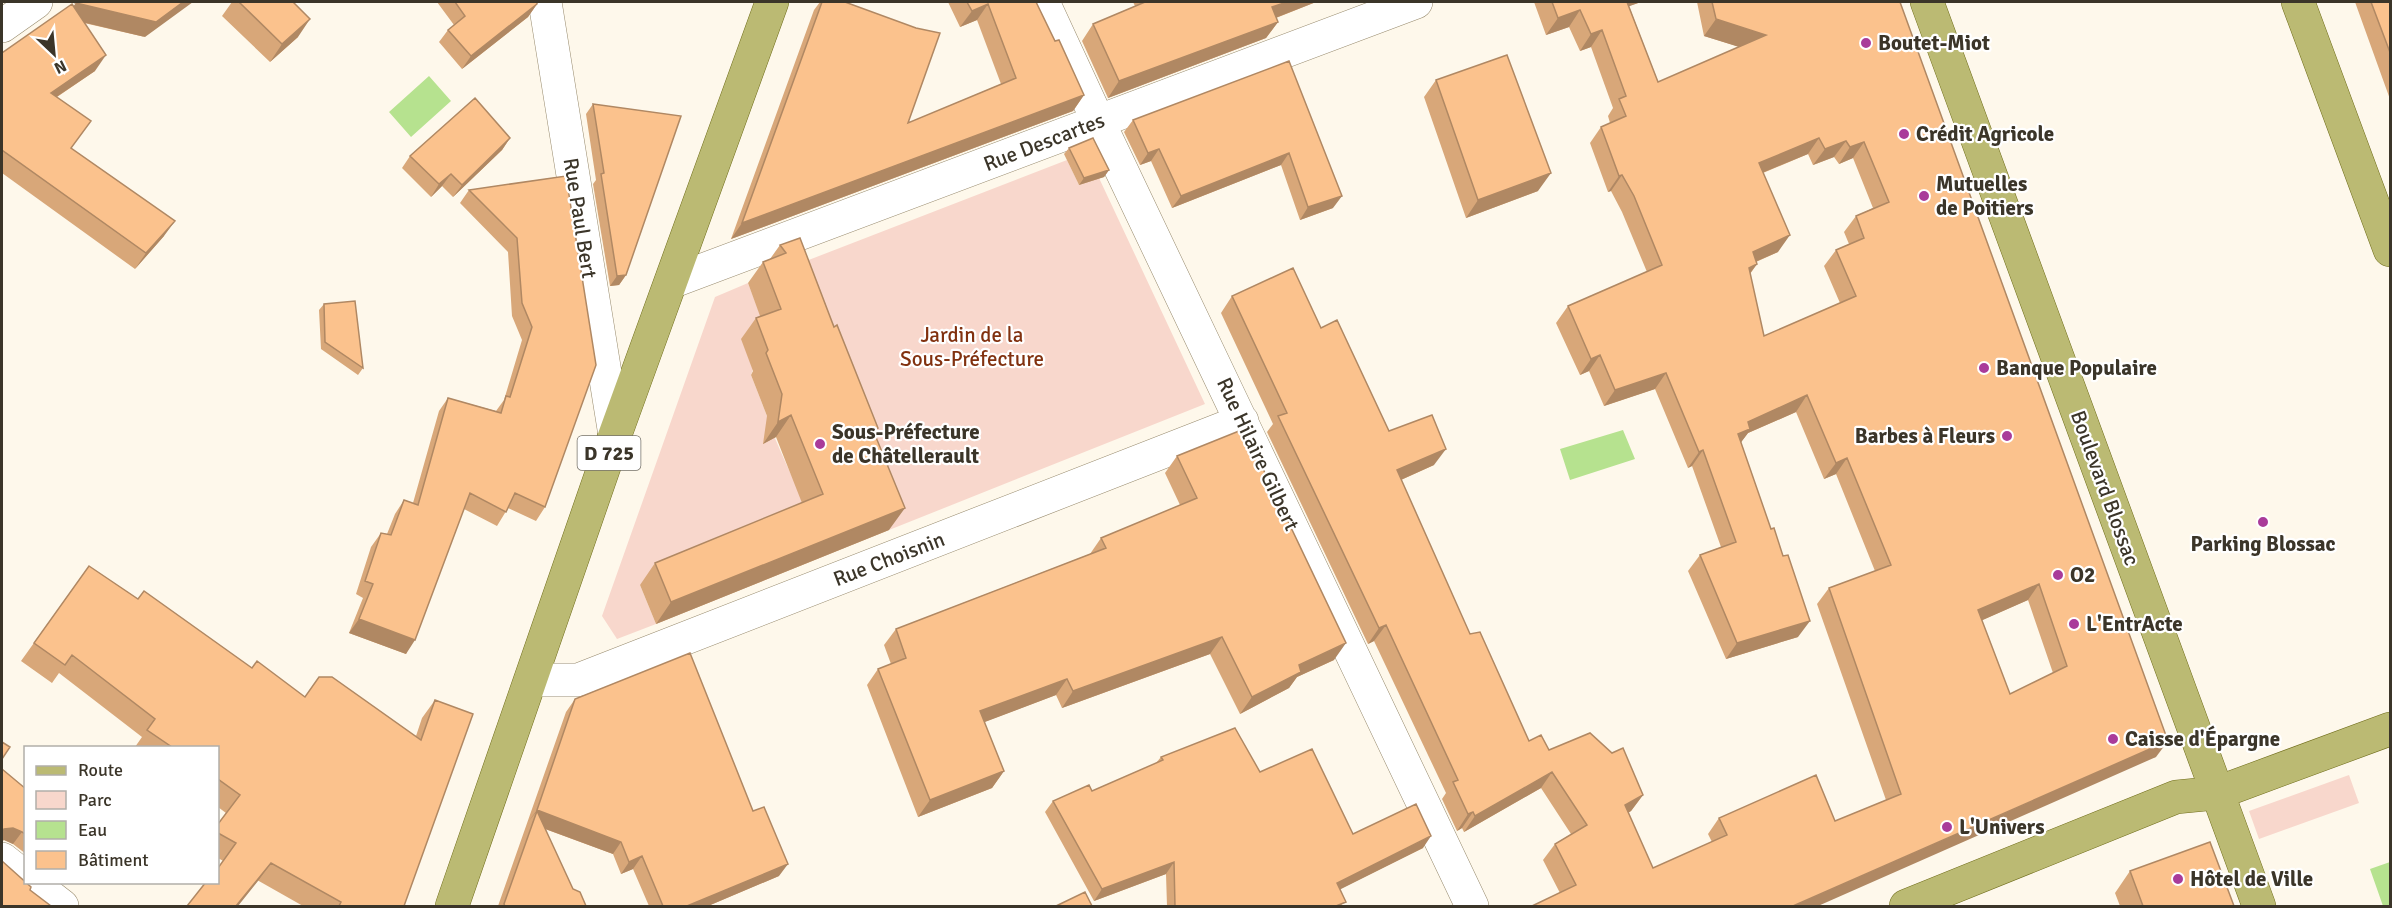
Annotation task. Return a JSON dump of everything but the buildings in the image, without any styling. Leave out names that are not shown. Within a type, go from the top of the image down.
[{"type":"main road","name":"D 725","points":[[452,906],[615,435],[772,2]]},
{"type":"main road","name":"Boulevard Blossac","points":[[1927,2],[2259,906]]},
{"type":"main road","points":[[2298,2],[2391,250]]},
{"type":"main road","points":[[1906,906],[2176,797],[2217,793],[2391,729]]},
{"type":"street","points":[[2,26],[36,2]]},
{"type":"street","name":"Rue Paul Bert","points":[[545,2],[615,435]]},
{"type":"street","name":"Rue Hilaire Gilbert","points":[[1043,2],[1472,906]]},
{"type":"street","name":"Rue Descartes","points":[[671,282],[1416,2]]},
{"type":"street","name":"Rue Choisnin","points":[[532,680],[578,680],[1242,420]]},
{"type":"street","points":[[2,859],[24,876]]},
{"type":"street","points":[[34,884],[62,906]]},
{"type":"green space","name":"Jardin de la Sous-Préfecture","points":[[1067,160],[1079,185],[1099,178],[1205,404],[889,530],[788,268]]},
{"type":"green space","points":[[748,283],[766,330],[751,375],[772,432],[810,515],[640,585],[656,624],[617,639],[602,616],[715,297]]},
{"type":"green space","points":[[2349,775],[2359,803],[2259,839],[2249,811]]},
{"type":"water","points":[[429,76],[451,101],[411,137],[389,112]]},
{"type":"water","points":[[1623,430],[1635,459],[1570,480],[1560,449]]},
{"type":"water","points":[[2390,862],[2390,906],[2383,906],[2370,869]]},
{"type":"place","name":"Boutet-Miot","points":[[1866,43]]},
{"type":"place","name":"Crédit Agricole","points":[[1904,134]]},
{"type":"place","name":"Mutuelles de Poitiers","points":[[1924,196]]},
{"type":"place","name":"Banque Populaire","points":[[1984,368]]},
{"type":"place","name":"Barbes à Fleurs","points":[[2007,436]]},
{"type":"place","name":"Sous-Préfecture de Châtellerault","points":[[820,444]]},
{"type":"place","name":"Parking Blossac","points":[[2263,522]]},
{"type":"place","name":"O2","points":[[2058,575]]},
{"type":"place","name":"L'EntrActe","points":[[2074,624]]},
{"type":"place","name":"Caisse d'Épargne","points":[[2113,739]]},
{"type":"place","name":"L'Univers","points":[[1947,827]]},
{"type":"place","name":"Hôtel de Ville","points":[[2178,879]]}]
